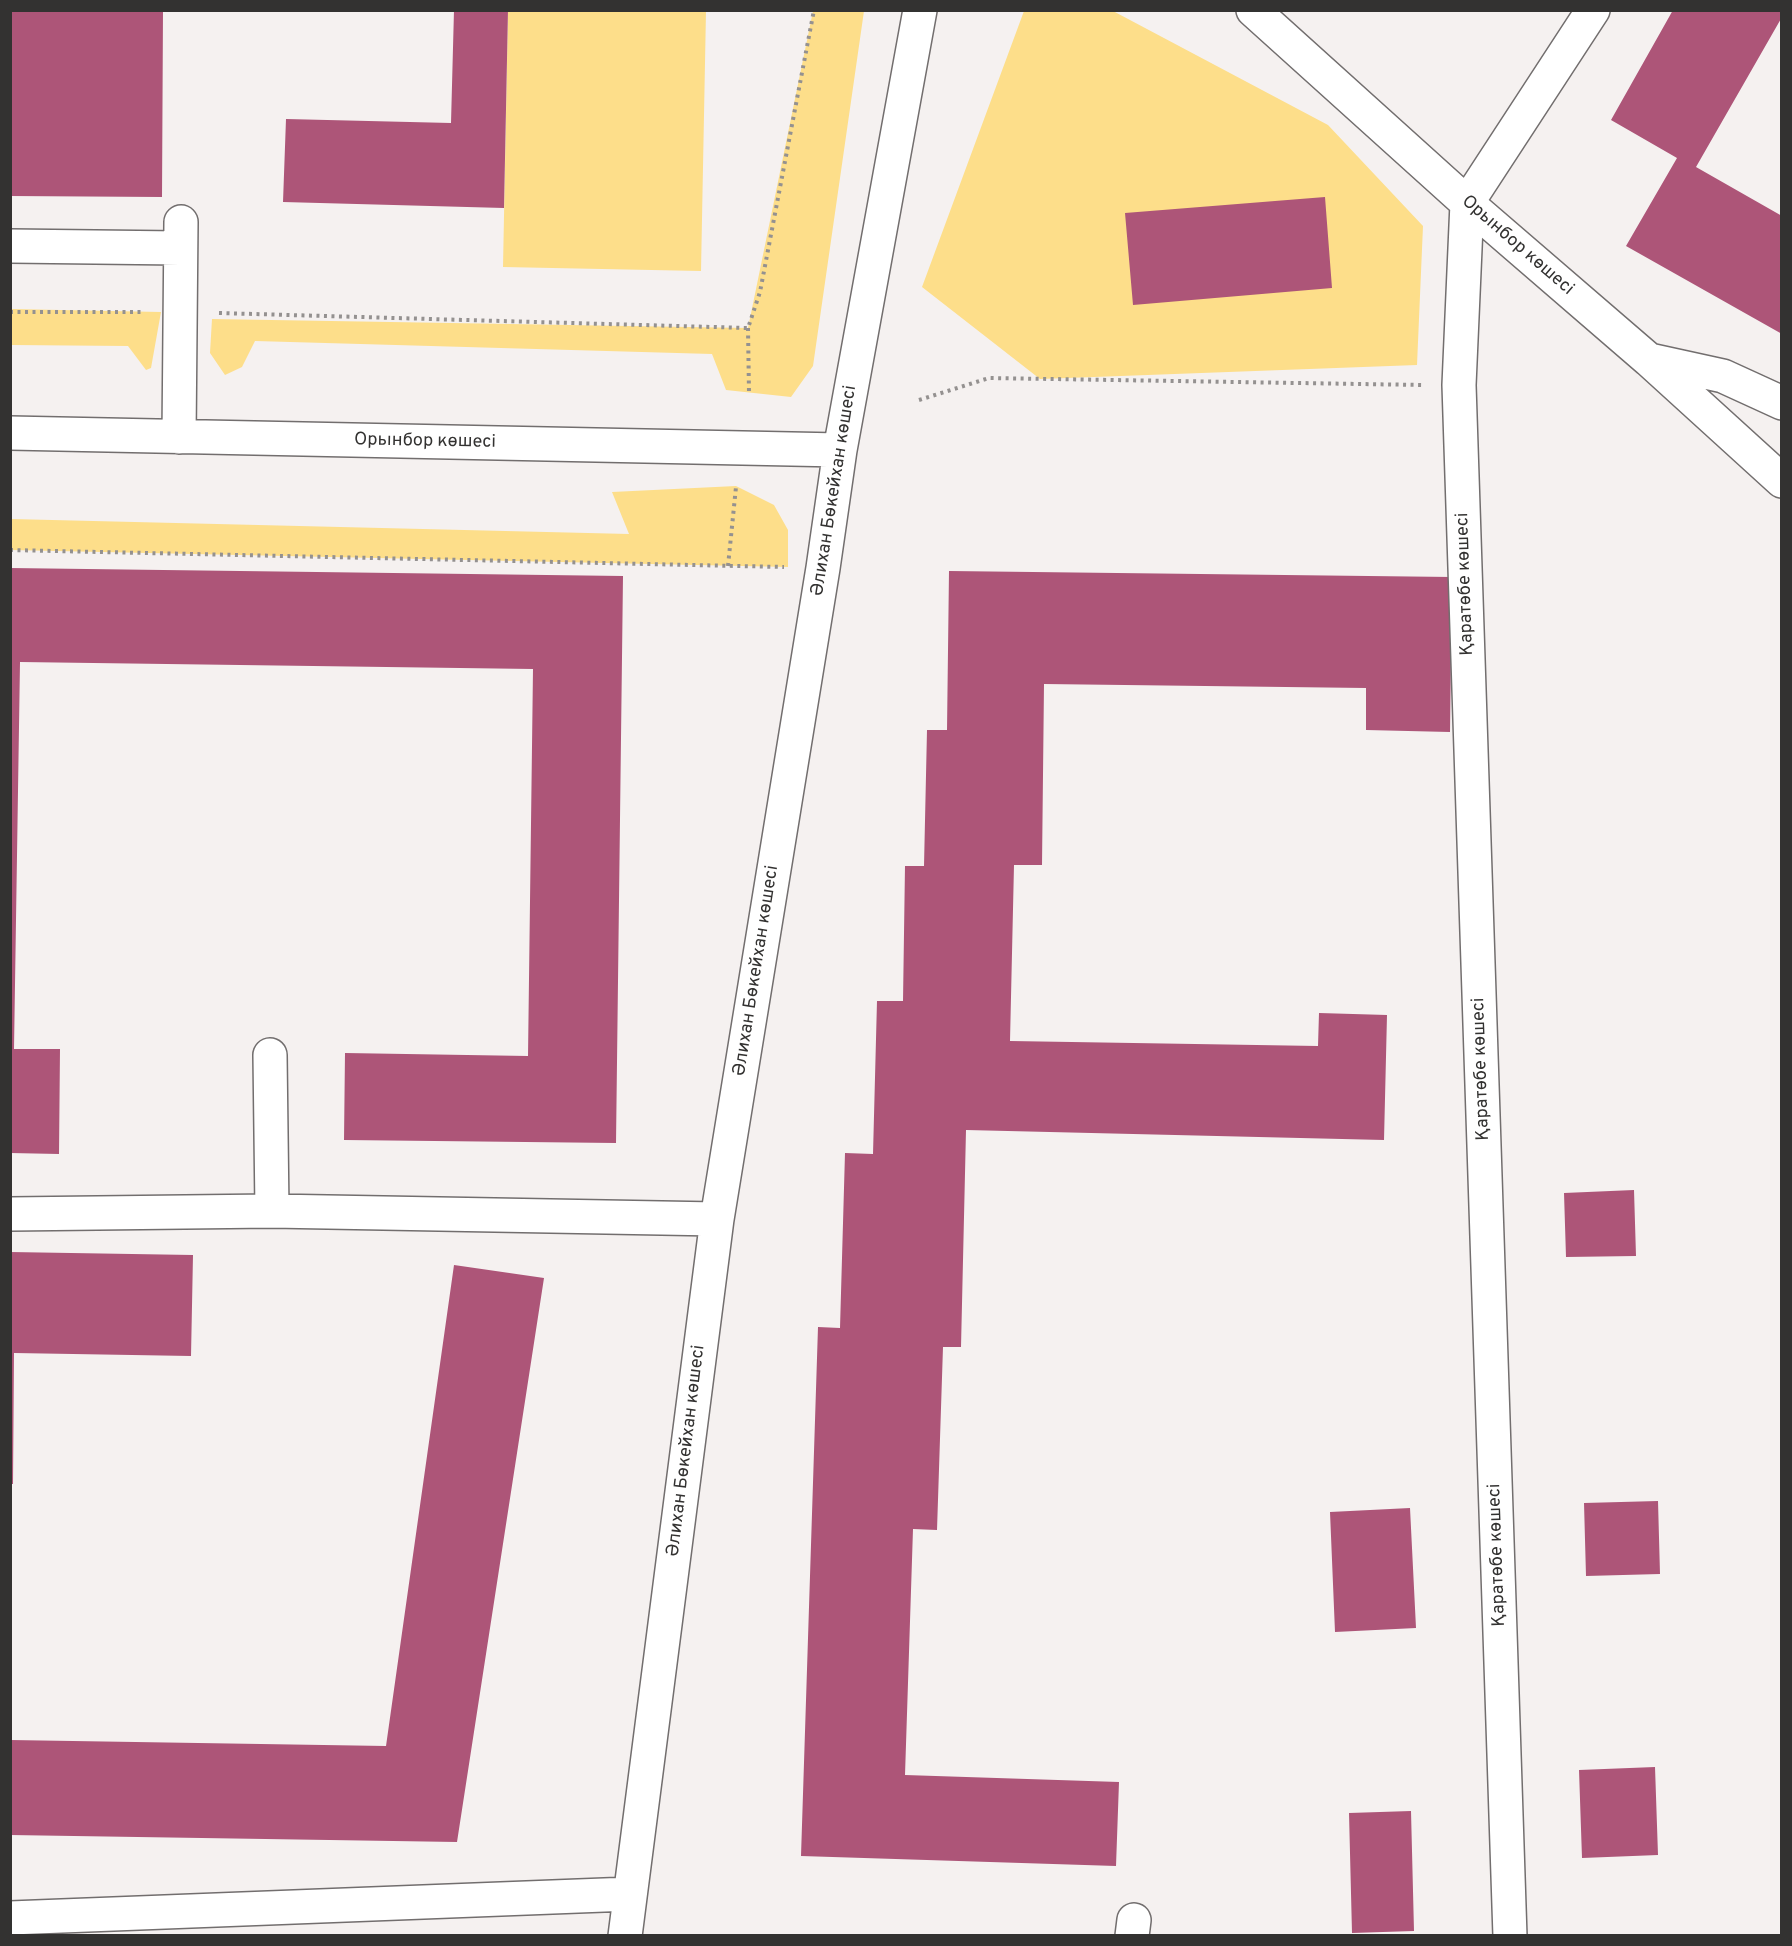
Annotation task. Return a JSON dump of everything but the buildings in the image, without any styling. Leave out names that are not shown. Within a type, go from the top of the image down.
[{"type":"street","name":"Әлихан Бөкейхан көшесі","points":[[625,1935],[717,1219],[823,568],[840,450],[920,10]]},
{"type":"street","name":"Орынбор көшесі","points":[[1252,10],[1467,204],[1648,360],[1782,481]]},
{"type":"street","points":[[1467,204],[1593,10]]},
{"type":"street","name":"Қаратөбе көшесі","points":[[1467,204],[1459,385],[1510,1935]]},
{"type":"street","points":[[10,246],[181,235],[179,437]]},
{"type":"street","points":[[1648,360],[1723,376],[1782,403]]},
{"type":"street","name":"Орынбор көшесі","points":[[10,433],[840,450]]},
{"type":"street","points":[[270,1055],[272,1211]]},
{"type":"street","points":[[10,1214],[272,1211],[717,1219]]},
{"type":"street","points":[[10,1918],[630,1894]]},
{"type":"path","points":[[749,393],[748,328],[760,292],[814,10]]},
{"type":"path","points":[[10,312],[180,312],[748,328]]},
{"type":"path","points":[[919,400],[989,378],[1459,385]]},
{"type":"path","points":[[728,566],[736,486]]},
{"type":"path","points":[[10,550],[823,568]]},
{"type":"shaded area","points":[[508,11],[706,11],[701,271],[503,267]]},
{"type":"shaded area","points":[[813,11],[864,11],[813,366],[791,397],[726,390],[712,354],[255,341],[242,367],[225,375],[210,353],[212,319],[748,328]]},
{"type":"shaded area","points":[[1024,11],[1113,11],[1328,125],[1423,226],[1417,365],[1040,379],[922,287]]},
{"type":"shaded area","points":[[11,309],[161,312],[151,368],[146,370],[128,346],[11,345]]},
{"type":"shaded area","points":[[736,486],[774,505],[788,530],[788,567],[11,550],[11,519],[629,534],[612,492]]}]
